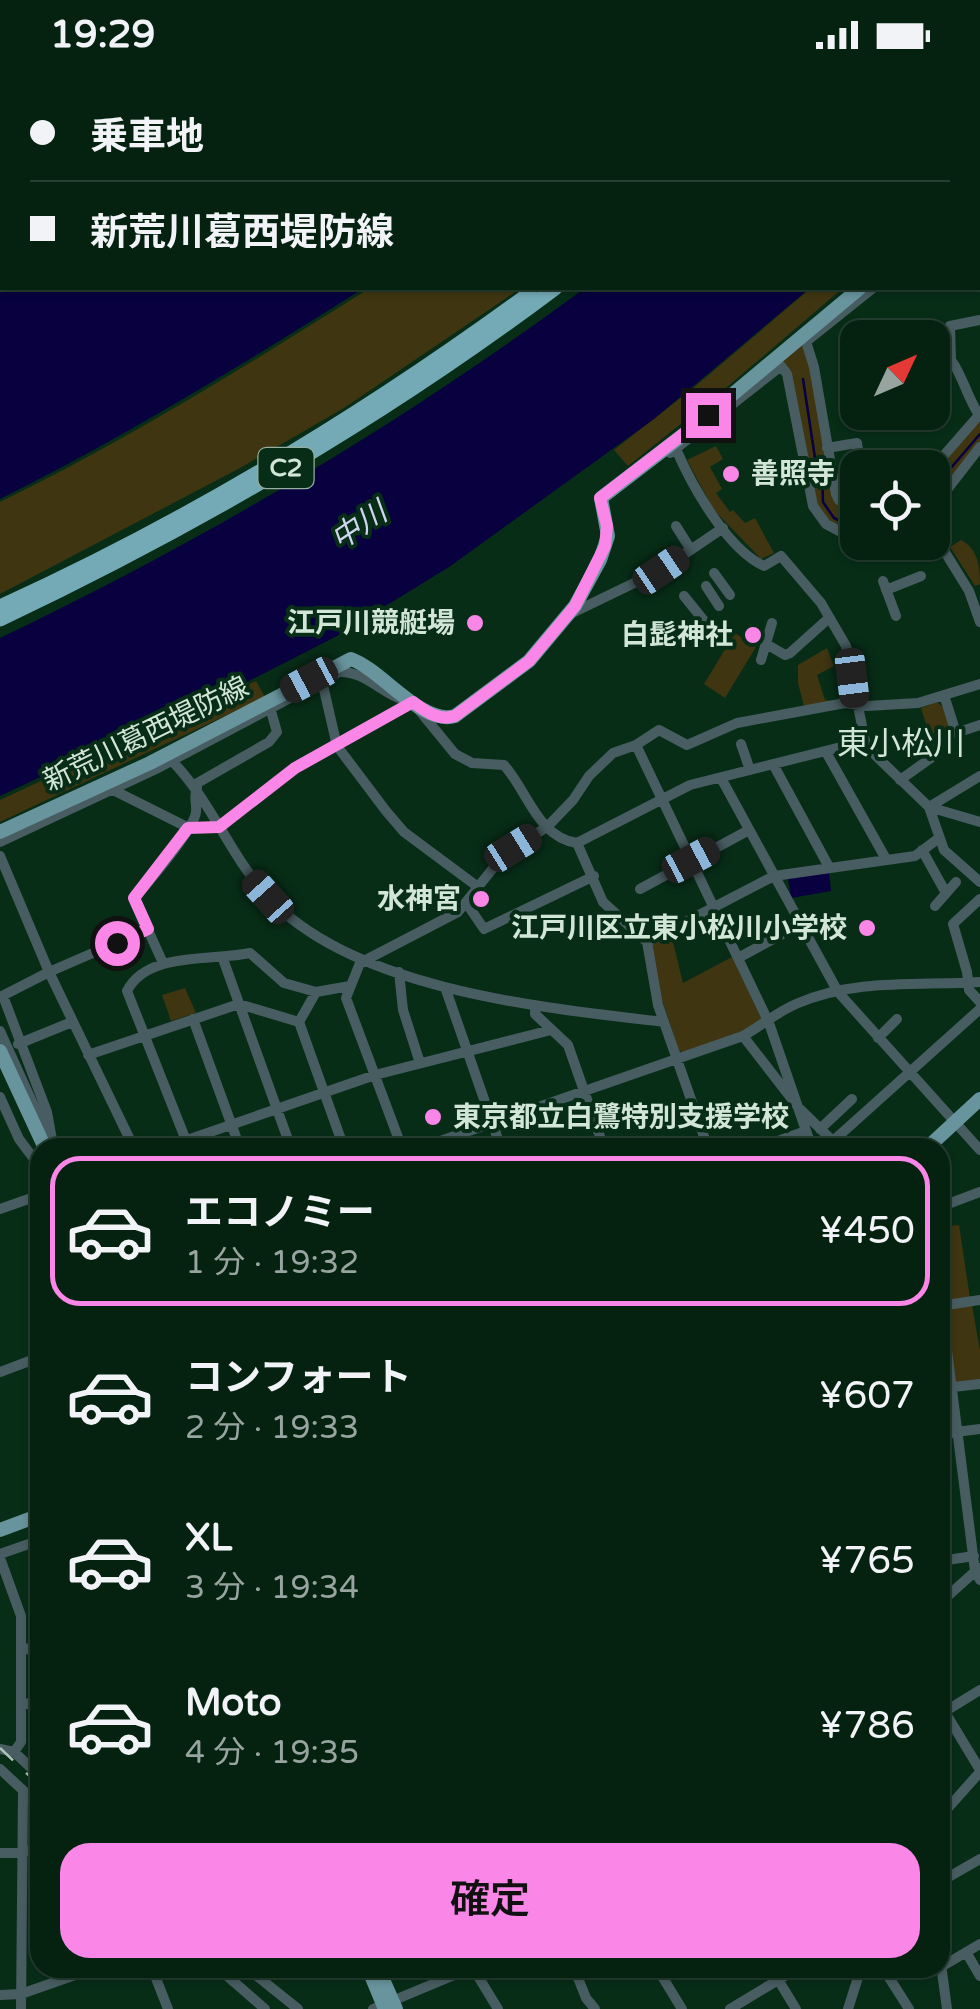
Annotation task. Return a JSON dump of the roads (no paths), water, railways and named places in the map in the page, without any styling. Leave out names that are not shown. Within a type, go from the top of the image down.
[{"type":"highway","name":"C2","points":[[0,607],[245,480],[426,368],[535,290]]},
{"type":"highway","name":"C2","points":[[0,619],[127,557],[306,457],[447,367],[552,290]]},
{"type":"main road","points":[[601,503],[600,498],[710,418],[858,290]]},
{"type":"main road","name":"新荒川葛西堤防線","points":[[0,832],[132,775],[351,659],[442,719],[455,716],[517,672],[581,596],[605,546],[607,526],[601,503]]},
{"type":"main road","points":[[4,1050],[33,1138]]},
{"type":"main road","points":[[0,1074],[31,1130],[41,1138]]},
{"type":"main road","points":[[938,1138],[980,1099]]},
{"type":"main road","points":[[0,1530],[30,1519]]},
{"type":"main road","points":[[373,1978],[386,2007]]},
{"type":"main road","points":[[380,1978],[386,2007]]},
{"type":"street","points":[[840,502],[806,338],[871,290]]},
{"type":"street","points":[[949,450],[980,414],[965,393],[956,364],[951,360],[950,326],[980,320]]},
{"type":"street","points":[[601,503],[676,450],[710,418],[781,366],[788,374],[814,506],[826,524],[840,532]]},
{"type":"street","points":[[828,448],[856,443],[857,450]]},
{"type":"street","points":[[950,486],[980,447]]},
{"type":"street","points":[[676,450],[696,492],[723,528],[764,566],[781,556],[822,603],[846,646],[865,741],[876,756],[929,807],[980,822]]},
{"type":"street","points":[[836,494],[840,493]]},
{"type":"street","points":[[676,526],[691,550]]},
{"type":"street","points":[[567,616],[661,570],[723,528]]},
{"type":"street","points":[[950,560],[969,591],[980,622]]},
{"type":"street","points":[[714,573],[730,595]]},
{"type":"street","points":[[896,616],[884,585],[921,576]]},
{"type":"street","points":[[706,586],[720,606]]},
{"type":"street","points":[[684,596],[706,622]]},
{"type":"street","points":[[768,646],[790,653],[830,618]]},
{"type":"street","points":[[761,660],[772,623]]},
{"type":"street","points":[[0,842],[114,790],[132,775],[172,761],[340,672],[351,672],[394,698],[413,702],[455,754],[472,764],[504,765],[513,774],[530,808],[567,842],[577,843],[690,785],[865,741]]},
{"type":"street","points":[[322,681],[338,746],[404,832],[478,887]]},
{"type":"street","points":[[398,1138],[346,998],[360,962],[396,946],[467,904],[513,848],[548,826],[612,753],[636,745],[659,730],[687,744],[737,722],[838,704],[918,703],[980,684]]},
{"type":"street","points":[[944,695],[956,733],[980,725]]},
{"type":"street","points":[[114,790],[188,828],[219,827],[295,768],[413,702]]},
{"type":"street","points":[[195,786],[268,742],[277,732],[271,711]]},
{"type":"street","points":[[741,744],[750,770]]},
{"type":"street","points":[[636,745],[768,1020],[808,1138]]},
{"type":"street","points":[[826,752],[886,859]]},
{"type":"street","points":[[900,780],[931,758]]},
{"type":"street","points":[[172,761],[195,786],[248,874],[299,927],[366,959],[445,988],[664,1022]]},
{"type":"street","points":[[773,764],[828,867]]},
{"type":"street","points":[[929,807],[980,776]]},
{"type":"street","points":[[721,778],[838,992],[980,1150]]},
{"type":"street","points":[[163,963],[134,898],[188,828],[196,813],[195,786]]},
{"type":"street","points":[[929,807],[944,850],[980,882]]},
{"type":"street","points":[[640,889],[749,830]]},
{"type":"street","points":[[647,942],[774,876],[915,856],[939,838]]},
{"type":"street","points":[[577,843],[603,902],[647,942],[658,1006],[705,1138]]},
{"type":"street","points":[[922,850],[946,893]]},
{"type":"street","points":[[0,856],[48,972],[129,1138]]},
{"type":"street","points":[[467,904],[484,930],[594,876]]},
{"type":"street","points":[[935,906],[956,882]]},
{"type":"street","points":[[974,983],[952,924],[980,899]]},
{"type":"street","points":[[738,958],[800,924]]},
{"type":"street","points":[[49,1138],[46,1112],[2,996],[148,929]]},
{"type":"street","points":[[186,1138],[126,991],[130,984],[163,963],[250,954],[284,982],[316,992],[350,986]]},
{"type":"street","points":[[223,959],[287,1138]]},
{"type":"street","points":[[399,972],[403,1010],[420,1063]]},
{"type":"street","points":[[448,1138],[743,1036],[797,1003],[878,983],[974,983]]},
{"type":"street","points":[[842,1138],[980,1006],[968,990],[974,983]]},
{"type":"street","points":[[445,988],[498,1138]]},
{"type":"street","points":[[316,992],[299,1022],[340,1138]]},
{"type":"street","points":[[88,1054],[239,1004],[299,1022]]},
{"type":"street","points":[[535,1005],[535,1014],[568,1045],[600,1138]]},
{"type":"street","points":[[193,1018],[237,1138]]},
{"type":"street","points":[[878,1038],[897,1019]]},
{"type":"street","points":[[4,1050],[72,1022]]},
{"type":"street","points":[[201,1138],[374,1075],[551,1030]]},
{"type":"street","points":[[0,1031],[4,1050],[47,1138]]},
{"type":"street","points":[[743,1036],[798,1107],[830,1138]]},
{"type":"street","points":[[0,1097],[30,1154]]},
{"type":"street","points":[[820,1129],[852,1099]]},
{"type":"street","points":[[786,1138],[806,1131]]},
{"type":"street","points":[[950,1203],[980,1192]]},
{"type":"street","points":[[0,1209],[30,1198]]},
{"type":"street","points":[[950,1302],[980,1300]]},
{"type":"street","points":[[0,1372],[30,1361]]},
{"type":"street","points":[[950,1367],[977,1569],[950,1596]]},
{"type":"street","points":[[953,1387],[980,1384]]},
{"type":"street","points":[[950,1433],[980,1429]]},
{"type":"street","points":[[14,1752],[20,1742],[21,1616],[0,1556],[30,1544]]},
{"type":"street","points":[[950,1564],[977,1569]]},
{"type":"street","points":[[22,1647],[30,1648]]},
{"type":"street","points":[[950,1708],[980,1690]]},
{"type":"street","points":[[20,1706],[30,1702]]},
{"type":"street","points":[[950,1725],[980,1771],[950,1806]]},
{"type":"street","points":[[0,1749],[14,1752],[30,1767]]},
{"type":"street","points":[[0,1769],[30,1797]]},
{"type":"street","points":[[21,2009],[23,1791]]},
{"type":"street","points":[[0,1852],[30,1850]]},
{"type":"street","points":[[950,1876],[980,1859]]},
{"type":"street","points":[[950,1962],[980,1944]]},
{"type":"street","points":[[966,1952],[980,1976]]},
{"type":"street","points":[[0,1994],[21,1994],[67,1978]]},
{"type":"street","points":[[156,1978],[168,2009]]},
{"type":"street","points":[[229,1978],[264,2009]]},
{"type":"street","points":[[258,1978],[298,2009]]},
{"type":"street","points":[[262,1978],[264,1983]]},
{"type":"street","points":[[386,2007],[450,1978]]},
{"type":"street","points":[[478,1978],[498,2009]]},
{"type":"street","points":[[578,1978],[594,2009]]},
{"type":"street","points":[[664,1978],[682,2009]]},
{"type":"street","points":[[734,2008],[781,1978]]},
{"type":"street","points":[[848,2009],[858,1978]]},
{"type":"street","points":[[889,1978],[908,2009]]},
{"type":"street","points":[[943,1978],[947,2009]]},
{"type":"street","points":[[778,1980],[796,2009]]},
{"type":"water","points":[[0,290],[361,290],[185,398],[0,499]]},
{"type":"water","name":"中川","points":[[582,290],[808,290],[654,419],[449,567],[335,637],[198,707],[0,796],[0,638],[228,520],[374,432]]},
{"type":"water","points":[[829,873],[831,891],[791,898],[788,878]]},
{"type":"waterway","points":[[803,379],[815,458],[822,473],[823,502],[840,521]]},
{"type":"waterway","points":[[950,469],[980,434]]},
{"type":"railway","points":[[0,1748],[30,1776]]},
{"type":"place","name":"善照寺","points":[[731,474]]},
{"type":"place","name":"江戸川競艇場","points":[[475,623]]},
{"type":"place","name":"白髭神社","points":[[753,635]]},
{"type":"place","name":"水神宮","points":[[481,899]]},
{"type":"place","name":"江戸川区立東小松川小学校","points":[[867,928]]},
{"type":"place","name":"東京都立白鷺特別支援学校","points":[[433,1117]]},
{"type":"district","name":"東小松川","points":[[901,744]]}]
